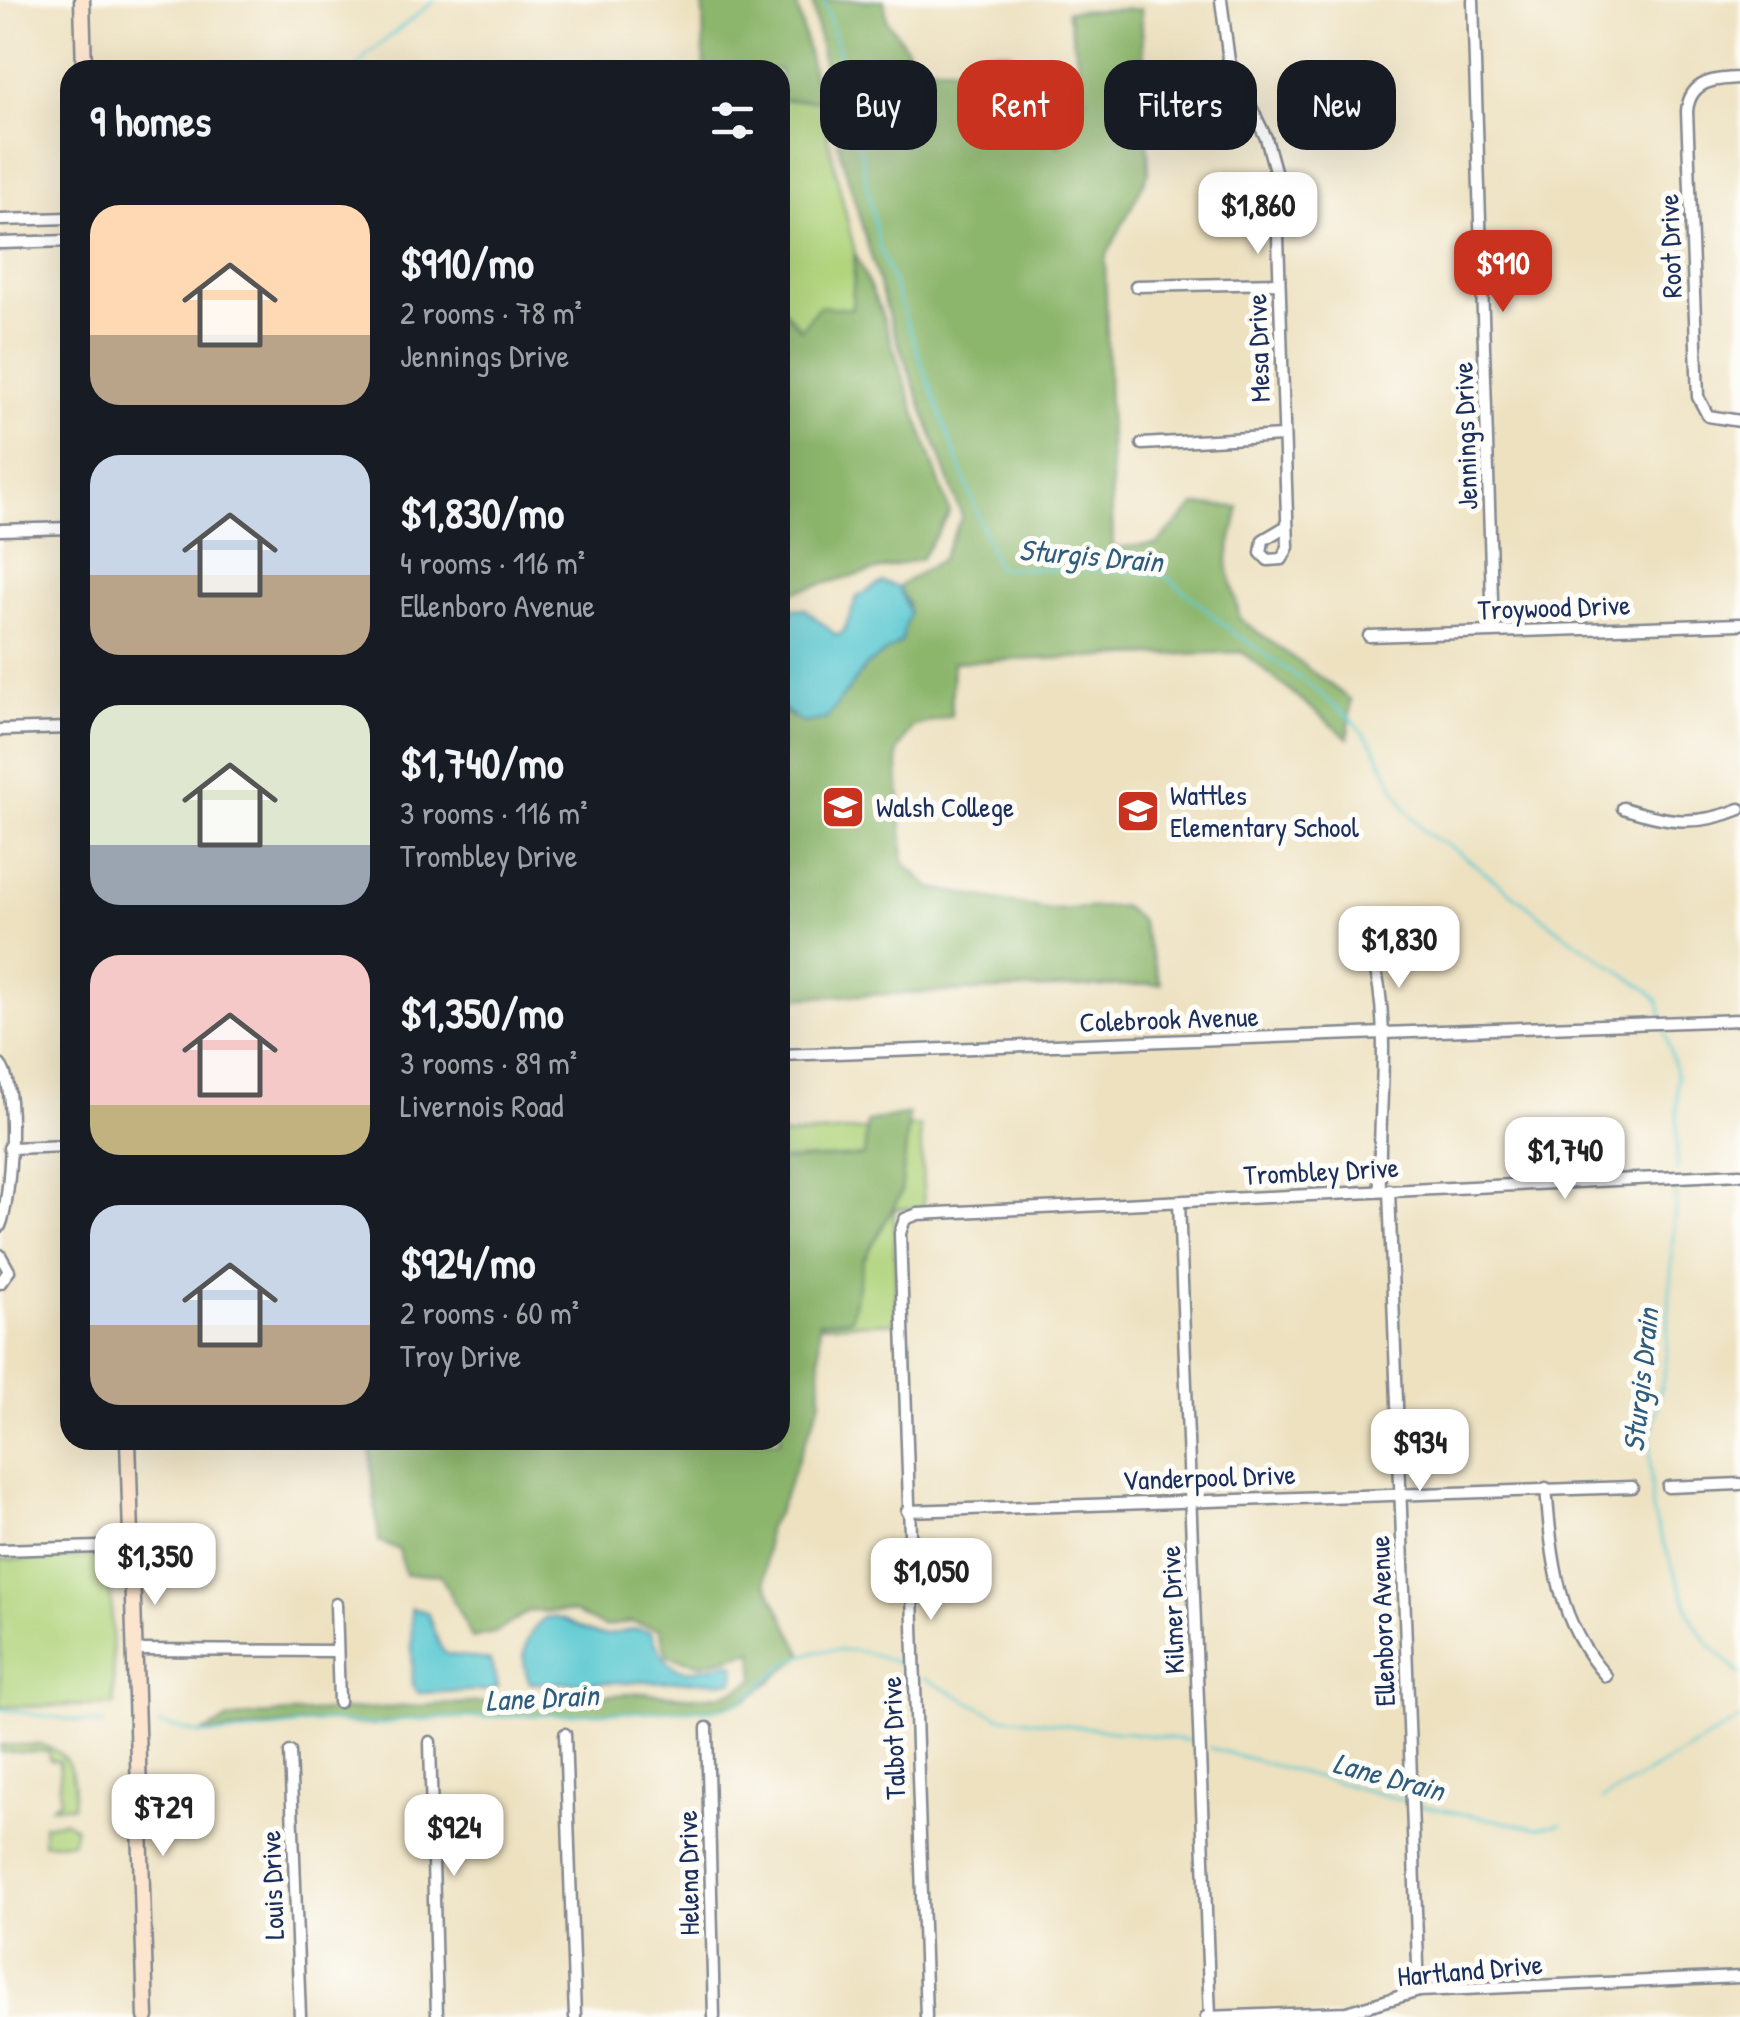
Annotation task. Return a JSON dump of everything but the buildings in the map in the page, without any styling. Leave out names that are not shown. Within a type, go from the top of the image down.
[{"type":"main road","points":[[82,0],[84,60]]},
{"type":"main road","points":[[128,1450],[146,2017]]},
{"type":"street","name":"Mesa Drive","points":[[1222,0],[1229,61],[1274,164],[1286,526]]},
{"type":"street","name":"Jennings Drive","points":[[1473,0],[1494,632]]},
{"type":"street","name":"Root Drive","points":[[1740,78],[1716,79],[1698,86],[1688,99],[1686,110],[1698,398],[1708,416],[1740,420]]},
{"type":"street","points":[[0,220],[60,218]]},
{"type":"street","points":[[0,242],[60,241]]},
{"type":"street","points":[[1136,286],[1279,283]]},
{"type":"street","points":[[1142,444],[1283,436]]},
{"type":"street","points":[[0,530],[60,528]]},
{"type":"street","name":"Troywood Drive","points":[[1369,636],[1740,624]]},
{"type":"street","points":[[0,730],[60,728]]},
{"type":"street","points":[[1623,808],[1680,823],[1716,819],[1740,809]]},
{"type":"street","name":"Ellenboro Avenue","points":[[1372,954],[1378,977],[1381,1034],[1419,1991]]},
{"type":"street","name":"Colebrook Avenue","points":[[790,1055],[1740,1020]]},
{"type":"street","points":[[0,1065],[7,1082],[10,1197],[0,1226]]},
{"type":"street","points":[[9,1148],[60,1146]]},
{"type":"street","name":"Trombley Drive","points":[[906,1218],[918,1214],[1740,1174]]},
{"type":"street","name":"Kilmer Drive","points":[[1180,1202],[1208,2017]]},
{"type":"street","name":"Talbot Drive","points":[[906,1218],[900,1233],[926,2017]]},
{"type":"street","points":[[0,1255],[9,1271],[0,1283]]},
{"type":"street","points":[[1668,1486],[1740,1484]]},
{"type":"street","name":"Vanderpool Drive","points":[[908,1510],[1632,1487]]},
{"type":"street","points":[[1546,1488],[1560,1598],[1574,1634],[1606,1676]]},
{"type":"street","points":[[0,1550],[132,1546]]},
{"type":"street","points":[[336,1604],[339,1702]]},
{"type":"street","points":[[135,1650],[337,1651]]},
{"type":"street","name":"Helena Drive","points":[[706,1728],[714,2017]]},
{"type":"street","points":[[565,1734],[575,2017]]},
{"type":"street","points":[[430,1742],[437,2017]]},
{"type":"street","name":"Louis Drive","points":[[290,1752],[300,2017]]},
{"type":"street","name":"Hartland Drive","points":[[1208,2017],[1347,2012],[1419,1991],[1740,1977]]},
{"type":"green space","points":[[703,0],[796,0],[819,100],[790,100],[790,60],[704,60]]},
{"type":"green space","points":[[812,0],[884,0],[887,20],[915,60],[823,60]]},
{"type":"green space","points":[[1141,9],[1144,60],[1104,60],[1104,150],[1148,150],[1149,172],[1105,259],[1113,548],[1157,544],[1195,505],[1239,507],[1227,562],[1240,619],[1351,700],[1348,738],[1242,652],[953,662],[951,716],[912,727],[897,752],[904,863],[931,888],[1051,910],[1122,906],[1140,920],[1161,984],[790,998],[790,716],[826,719],[867,665],[901,642],[908,604],[898,587],[942,559],[962,516],[888,314],[840,150],[937,150],[937,67],[957,68],[957,150],[1084,150],[1084,60],[1078,60],[1067,11]]},
{"type":"green space","points":[[984,51],[1008,51],[1022,60],[984,60]]},
{"type":"green space","points":[[790,100],[819,100],[820,150],[831,150],[855,253],[852,309],[801,329],[790,317]]},
{"type":"green space","points":[[855,253],[881,312],[950,513],[921,559],[790,592],[790,317],[801,329],[819,306],[852,309]]},
{"type":"green space","points":[[909,1114],[901,1194],[863,1261],[851,1319],[819,1322],[821,1400],[778,1512],[767,1529],[765,1581],[803,1655],[748,1699],[715,1709],[399,1720],[374,1726],[327,1721],[200,1734],[229,1719],[256,1715],[646,1693],[717,1695],[755,1678],[753,1651],[702,1664],[667,1656],[660,1629],[630,1622],[604,1627],[574,1612],[529,1611],[497,1632],[472,1638],[440,1574],[405,1575],[399,1550],[379,1541],[370,1450],[790,1450],[790,1160],[864,1156],[867,1122]]},
{"type":"green space","points":[[920,1126],[924,1208],[894,1209],[896,1322],[790,1327],[790,1135]]},
{"type":"green space","points":[[110,1556],[114,1705],[0,1707],[0,1560]]},
{"type":"green space","points":[[41,1745],[66,1760],[74,1786],[73,1806],[52,1806],[60,1800],[59,1761],[50,1760],[49,1751],[0,1752],[0,1746]]},
{"type":"green space","points":[[65,1821],[75,1828],[72,1842],[43,1843],[43,1825]]},
{"type":"water","points":[[882,582],[898,587],[909,612],[901,642],[867,665],[826,719],[802,723],[790,714],[790,609],[804,608],[837,636],[844,631],[857,597]]},
{"type":"water","points":[[411,1608],[427,1612],[438,1643],[446,1653],[490,1661],[498,1686],[490,1690],[418,1693],[413,1686]]},
{"type":"water","points":[[548,1617],[603,1635],[632,1630],[651,1632],[672,1665],[690,1670],[729,1662],[735,1666],[734,1681],[530,1683],[524,1664],[526,1646],[533,1630]]},
{"type":"waterway","points":[[364,60],[435,0]]},
{"type":"waterway","name":"Sturgis Drain","points":[[824,0],[849,91],[879,246],[997,568],[1137,571],[1168,577],[1229,629],[1352,720],[1374,746],[1405,808],[1425,833],[1457,851],[1563,933],[1648,990],[1659,1002],[1662,1015]]},
{"type":"waterway","name":"Sturgis Drain","points":[[1665,1032],[1677,1076],[1677,1170]]},
{"type":"waterway","name":"Sturgis Drain","points":[[1676,1185],[1666,1363],[1650,1440],[1652,1512],[1693,1621],[1708,1643],[1740,1674]]},
{"type":"waterway","name":"Lane Drain","points":[[159,1724],[200,1734],[231,1734],[327,1721],[382,1725],[399,1720],[715,1709],[746,1697],[787,1664],[816,1652],[848,1650],[908,1669]]},
{"type":"waterway","name":"Lane Drain","points":[[924,1678],[997,1716],[1193,1741]]},
{"type":"waterway","name":"Lane Drain","points":[[0,1709],[104,1725]]},
{"type":"waterway","name":"Lane Drain","points":[[1602,1800],[1740,1719]]},
{"type":"waterway","name":"Lane Drain","points":[[1210,1748],[1406,1801]]},
{"type":"waterway","name":"Lane Drain","points":[[1418,1805],[1536,1828],[1561,1824]]},
{"type":"place","name":"Walsh College","points":[[843,807]]},
{"type":"place","name":"Wattles Elementary School","points":[[1138,811]]}]
